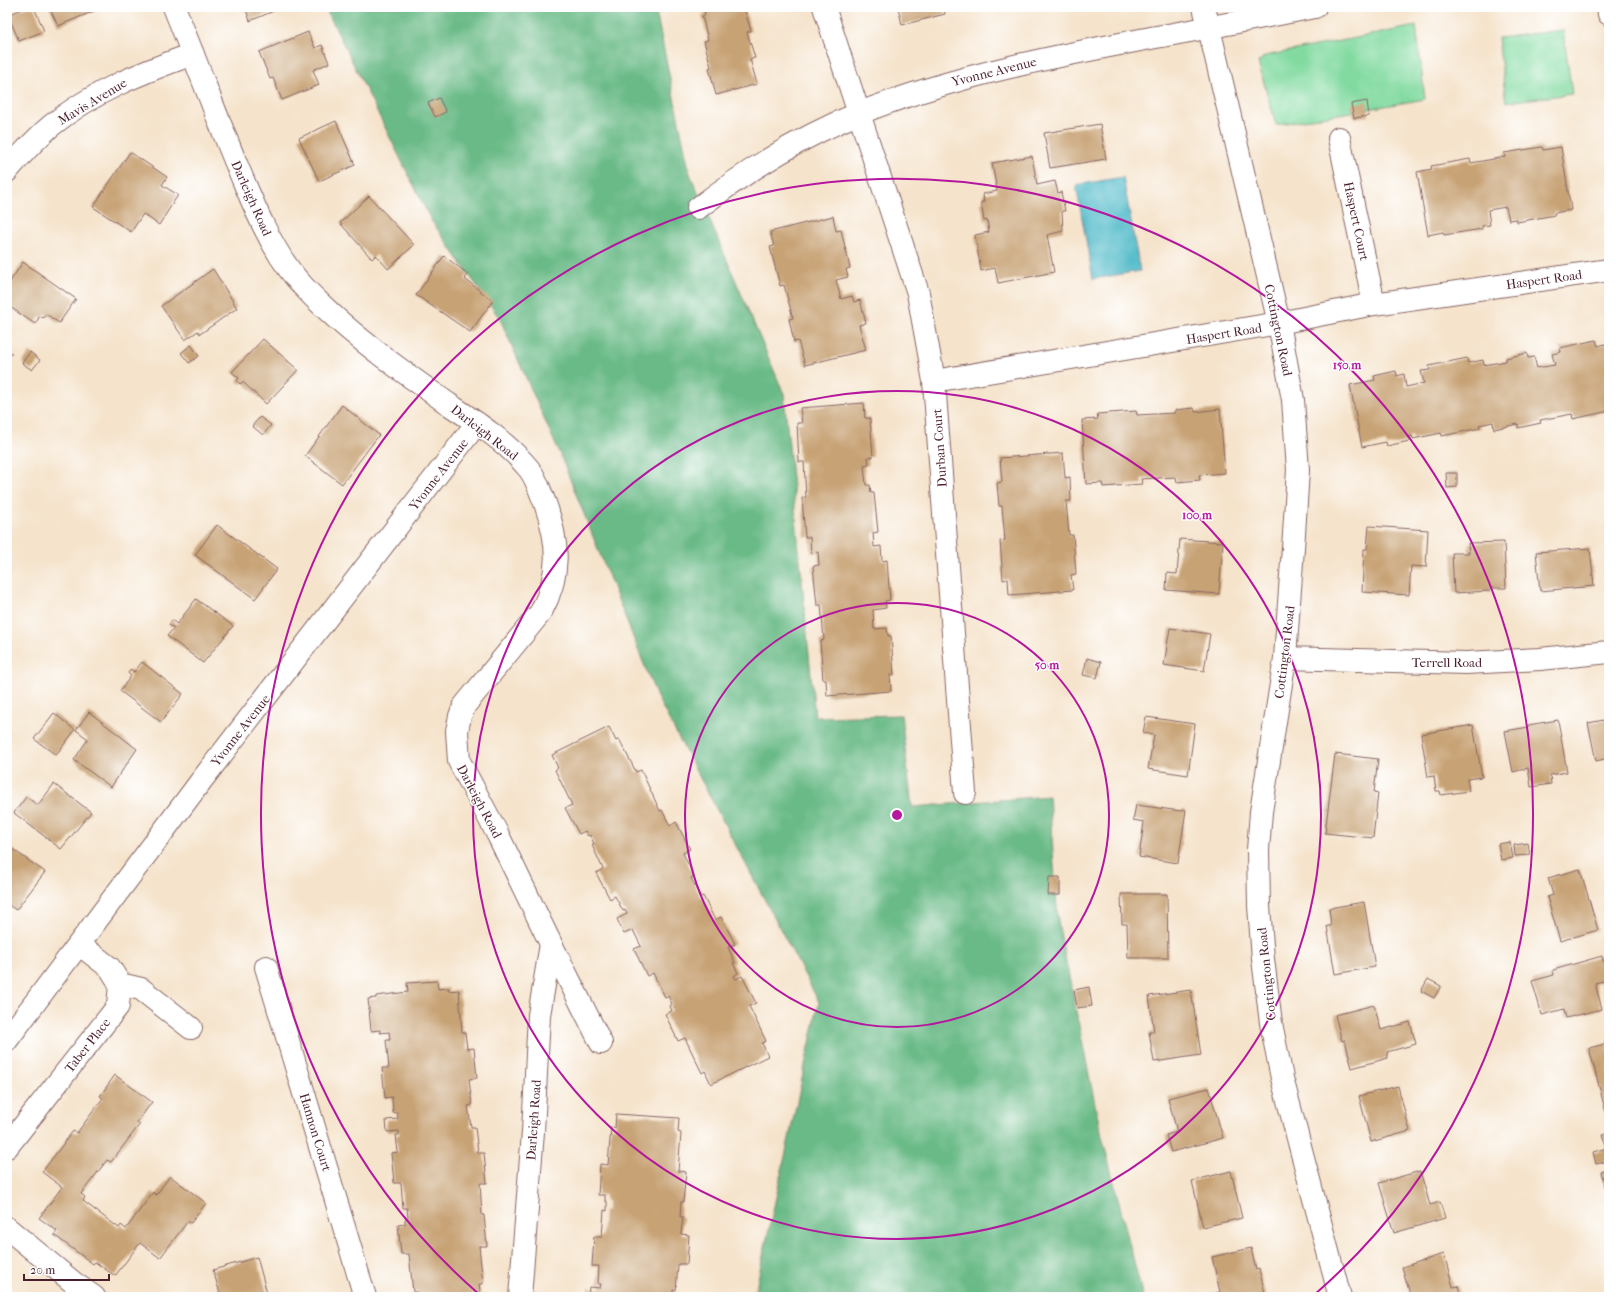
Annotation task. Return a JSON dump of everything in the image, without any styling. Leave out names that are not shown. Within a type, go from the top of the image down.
[{"type":"street","name":"Darleigh Road","points":[[174,7],[253,204],[289,270],[321,304],[363,342],[477,423],[516,454],[530,471],[538,486],[552,522],[557,558],[549,597],[541,612],[465,704],[460,716],[457,730],[459,762],[498,835],[601,1043]]},
{"type":"street","name":"Durban Court","points":[[824,7],[918,293],[934,381],[965,793]]},
{"type":"street","name":"Yvonne Avenue","points":[[698,208],[732,182],[800,141],[859,113],[931,87],[1080,51],[1207,17],[1315,7]]},
{"type":"street","points":[[1608,7],[1609,14]]},
{"type":"street","name":"Cottington Road","points":[[1207,17],[1279,324],[1293,400],[1298,470],[1285,658],[1261,812],[1258,850],[1259,906],[1263,959],[1271,1022],[1282,1078],[1340,1297]]},
{"type":"street","name":"Mavis Avenue","points":[[7,171],[31,144],[52,125],[74,109],[140,73],[193,54]]},
{"type":"street","name":"Haspert Court","points":[[1339,138],[1374,304]]},
{"type":"street","name":"Haspert Road","points":[[934,381],[1279,324],[1374,304],[1609,270]]},
{"type":"street","name":"Yvonne Avenue","points":[[7,1040],[201,781],[477,423]]},
{"type":"street","name":"Terrell Road","points":[[1285,658],[1466,663],[1540,659],[1609,652]]},
{"type":"street","points":[[79,944],[110,968],[120,984],[141,989],[191,1028]]},
{"type":"street","name":"Darleigh Road","points":[[520,1297],[533,1132],[539,1015],[551,944]]},
{"type":"street","name":"Hannon Court","points":[[266,966],[365,1297]]},
{"type":"street","name":"Taber Place","points":[[7,1147],[118,1006],[120,984]]},
{"type":"street","points":[[7,1228],[74,1283],[94,1297]]},
{"type":"green space","points":[[325,7],[655,7],[690,174],[784,394],[815,717],[901,715],[912,807],[1049,796],[1058,922],[1099,1124],[1143,1297],[754,1297],[819,1002],[657,697],[562,459],[500,319],[431,220]]},
{"type":"green space","points":[[1416,26],[1425,99],[1276,125],[1258,62],[1265,56]]},
{"type":"green space","points":[[1563,30],[1572,94],[1506,102],[1498,38]]},
{"type":"water","points":[[1123,177],[1140,271],[1093,279],[1076,185]]},
{"type":"building","points":[[27,7],[34,7],[44,31],[19,41],[8,15]]},
{"type":"building","points":[[49,7],[98,7],[99,9],[58,26]]},
{"type":"building","points":[[245,7],[283,7],[250,21]]},
{"type":"building","points":[[703,7],[744,7],[751,31],[747,32],[755,58],[750,59],[757,84],[716,95],[704,41],[708,40],[702,16],[705,15]]},
{"type":"building","points":[[898,7],[943,7],[945,14],[902,25]]},
{"type":"building","points":[[308,32],[315,48],[322,45],[329,63],[313,70],[319,85],[282,100],[273,78],[270,79],[259,52]]},
{"type":"building","points":[[439,98],[446,112],[435,117],[428,103]]},
{"type":"building","points":[[1367,101],[1369,116],[1354,118],[1351,104]]},
{"type":"building","points":[[336,121],[355,165],[319,181],[299,138]]},
{"type":"building","points":[[1100,124],[1106,159],[1050,168],[1044,133]]},
{"type":"building","points":[[1542,147],[1543,150],[1561,147],[1571,210],[1554,213],[1555,215],[1517,222],[1517,219],[1509,220],[1506,207],[1488,210],[1490,225],[1482,226],[1482,229],[1444,235],[1443,232],[1428,235],[1417,172],[1432,169],[1431,166],[1470,159],[1471,163],[1505,157],[1504,153]]},
{"type":"building","points":[[130,152],[167,177],[162,185],[178,195],[159,225],[143,214],[131,232],[93,207]]},
{"type":"building","points":[[1032,156],[1037,185],[1055,181],[1058,193],[1061,192],[1065,211],[1062,211],[1063,231],[1047,235],[1054,272],[998,283],[995,268],[981,271],[975,235],[989,232],[987,220],[984,221],[981,202],[984,202],[983,194],[997,191],[992,163]]},
{"type":"building","points":[[369,196],[414,245],[388,269],[376,255],[372,259],[340,223]]},
{"type":"building","points":[[833,216],[836,231],[841,230],[850,268],[846,269],[848,277],[836,280],[841,299],[852,296],[854,302],[860,300],[866,323],[859,325],[866,350],[805,365],[798,341],[794,342],[789,319],[793,318],[784,285],[780,286],[770,247],[774,246],[770,232]]},
{"type":"building","points":[[444,256],[468,274],[465,279],[493,301],[470,332],[416,295]]},
{"type":"building","points":[[23,262],[76,299],[59,323],[46,314],[43,318],[40,316],[35,324],[7,305],[7,286]]},
{"type":"building","points":[[213,269],[237,308],[200,334],[198,331],[185,340],[161,306]]},
{"type":"building","points":[[263,339],[298,370],[266,404],[243,382],[240,384],[237,381],[239,378],[232,372]]},
{"type":"building","points":[[1596,340],[1598,346],[1609,343],[1609,411],[1573,419],[1572,414],[1540,420],[1541,423],[1518,428],[1518,424],[1494,429],[1493,422],[1479,425],[1480,428],[1442,436],[1441,433],[1413,439],[1412,436],[1409,437],[1409,441],[1387,446],[1386,442],[1362,447],[1350,385],[1375,380],[1374,376],[1396,371],[1397,376],[1404,374],[1406,387],[1424,383],[1421,371],[1430,370],[1429,366],[1467,358],[1468,363],[1483,360],[1484,365],[1506,361],[1506,358],[1527,353],[1528,358],[1534,357],[1537,368],[1555,365],[1552,354],[1561,352],[1560,348]]},
{"type":"building","points":[[191,345],[199,356],[189,363],[181,353]]},
{"type":"building","points":[[7,349],[12,353],[7,360]]},
{"type":"building","points":[[30,352],[40,360],[32,370],[22,363]]},
{"type":"building","points":[[864,403],[865,418],[870,418],[873,457],[868,457],[869,465],[864,466],[866,485],[870,485],[871,493],[874,493],[878,532],[873,533],[874,547],[881,546],[882,561],[887,560],[890,600],[885,601],[886,608],[873,610],[874,629],[887,628],[888,636],[891,636],[894,675],[890,675],[891,691],[827,696],[826,680],[823,680],[820,641],[824,640],[821,605],[817,605],[813,566],[819,565],[818,552],[811,553],[810,537],[805,537],[802,498],[806,497],[804,462],[799,462],[797,423],[802,423],[800,408]]},
{"type":"building","points":[[342,405],[379,435],[342,484],[305,456]]},
{"type":"building","points":[[1194,408],[1195,412],[1220,409],[1225,473],[1199,475],[1200,480],[1177,482],[1176,477],[1141,479],[1142,484],[1103,487],[1102,483],[1086,484],[1082,420],[1098,419],[1097,414],[1136,411],[1137,415],[1175,413],[1175,410]]},
{"type":"building","points":[[260,417],[271,425],[263,435],[252,426]]},
{"type":"building","points":[[1063,453],[1065,478],[1070,477],[1071,501],[1066,501],[1069,535],[1073,535],[1076,574],[1071,575],[1073,590],[1009,595],[1008,579],[1003,580],[1000,541],[1005,540],[1002,506],[999,506],[997,483],[1002,482],[1000,458]]},
{"type":"building","points":[[1446,473],[1457,473],[1457,487],[1447,488]]},
{"type":"building","points":[[217,525],[277,569],[255,599],[195,555]]},
{"type":"building","points":[[1369,526],[1428,530],[1426,567],[1411,566],[1409,595],[1362,592],[1364,549],[1367,549]]},
{"type":"building","points":[[1180,539],[1223,542],[1219,594],[1166,590],[1167,573],[1177,574]]},
{"type":"building","points":[[1504,542],[1506,588],[1491,588],[1490,591],[1454,593],[1452,553],[1469,553],[1468,543]]},
{"type":"building","points":[[1590,548],[1594,586],[1540,591],[1536,552]]},
{"type":"building","points":[[196,599],[233,626],[203,663],[167,636],[174,628],[169,625],[172,620],[177,624]]},
{"type":"building","points":[[1170,628],[1210,634],[1204,671],[1164,665]]},
{"type":"building","points":[[1087,658],[1101,662],[1097,678],[1083,675]]},
{"type":"building","points":[[142,662],[183,694],[161,722],[120,691],[131,676],[128,673],[131,669],[134,672]]},
{"type":"building","points":[[89,712],[137,749],[111,787],[74,760],[88,739],[76,730]]},
{"type":"building","points":[[54,713],[75,730],[56,755],[34,739]]},
{"type":"building","points":[[1146,717],[1195,724],[1188,775],[1148,769],[1154,735],[1143,733]]},
{"type":"building","points":[[1609,719],[1609,758],[1596,761],[1588,723]]},
{"type":"building","points":[[1558,720],[1567,772],[1550,775],[1551,784],[1531,787],[1528,768],[1513,772],[1505,731],[1529,727],[1528,725]]},
{"type":"building","points":[[1473,725],[1482,777],[1467,779],[1469,791],[1441,795],[1440,791],[1436,791],[1434,776],[1428,777],[1421,734]]},
{"type":"building","points":[[609,727],[616,741],[619,739],[636,772],[641,770],[660,811],[662,810],[670,826],[676,822],[690,849],[683,853],[694,876],[691,878],[701,897],[703,896],[715,920],[721,917],[735,944],[728,947],[738,973],[734,976],[736,979],[742,976],[756,1003],[749,1006],[766,1041],[762,1043],[768,1056],[711,1084],[705,1071],[702,1073],[685,1038],[678,1041],[665,1014],[672,1011],[670,1006],[672,1004],[668,996],[665,997],[653,973],[647,976],[634,949],[641,946],[633,930],[624,934],[617,919],[627,914],[625,910],[623,911],[615,896],[610,899],[596,873],[603,869],[592,845],[594,844],[590,835],[588,836],[585,831],[579,834],[565,808],[572,805],[555,770],[558,768],[552,755]]},
{"type":"building","points":[[1335,754],[1378,759],[1374,792],[1378,793],[1373,838],[1325,833]]},
{"type":"building","points":[[54,784],[91,812],[61,849],[14,813],[26,797],[38,805]]},
{"type":"building","points":[[1136,805],[1181,811],[1186,810],[1178,863],[1139,857],[1144,822],[1133,820]]},
{"type":"building","points":[[1510,842],[1513,858],[1501,860],[1498,844]]},
{"type":"building","points":[[1528,843],[1530,855],[1515,856],[1514,845]]},
{"type":"building","points":[[8,846],[45,872],[16,910],[7,904]]},
{"type":"building","points":[[1580,869],[1598,930],[1560,941],[1547,897],[1553,895],[1548,878]]},
{"type":"building","points":[[1049,877],[1060,877],[1060,895],[1048,895]]},
{"type":"building","points":[[1121,894],[1167,894],[1168,958],[1128,958],[1127,924],[1122,924]]},
{"type":"building","points":[[1364,902],[1375,967],[1335,974],[1327,926],[1331,926],[1329,908]]},
{"type":"building","points":[[1602,956],[1608,980],[1595,983],[1602,1009],[1566,1018],[1564,1009],[1542,1015],[1532,981],[1554,975],[1553,970]]},
{"type":"building","points":[[1428,979],[1441,986],[1434,998],[1421,991]]},
{"type":"building","points":[[437,981],[438,989],[449,988],[449,991],[459,990],[462,1032],[465,1032],[467,1049],[474,1048],[477,1078],[469,1079],[472,1105],[468,1106],[471,1127],[475,1127],[478,1153],[484,1153],[487,1183],[480,1183],[482,1215],[484,1215],[487,1246],[479,1246],[483,1284],[479,1284],[481,1297],[417,1297],[417,1292],[413,1292],[409,1254],[401,1254],[398,1225],[405,1224],[405,1219],[408,1218],[407,1208],[403,1208],[401,1183],[394,1183],[391,1153],[398,1152],[396,1135],[399,1135],[399,1131],[387,1132],[386,1120],[398,1119],[397,1112],[393,1113],[392,1097],[385,1098],[382,1068],[389,1068],[386,1040],[390,1040],[389,1032],[380,1033],[380,1030],[371,1031],[368,999],[376,998],[376,996],[408,992],[407,983]]},
{"type":"building","points":[[1089,987],[1092,1006],[1077,1008],[1074,990]]},
{"type":"building","points":[[1191,990],[1201,1055],[1154,1062],[1149,1032],[1154,1032],[1149,996]]},
{"type":"building","points":[[1374,1005],[1381,1030],[1410,1022],[1416,1044],[1387,1052],[1388,1058],[1352,1068],[1345,1040],[1342,1041],[1335,1015]]},
{"type":"building","points":[[1609,1043],[1609,1112],[1606,1113],[1589,1048]]},
{"type":"building","points":[[115,1075],[152,1102],[137,1122],[140,1124],[111,1162],[107,1160],[81,1194],[85,1197],[83,1201],[119,1228],[121,1225],[126,1229],[153,1192],[156,1195],[170,1176],[206,1203],[191,1223],[188,1221],[160,1258],[140,1243],[115,1276],[95,1262],[93,1264],[54,1235],[57,1231],[39,1218],[62,1187],[42,1172],[73,1131],[77,1133],[103,1098],[100,1096]]},
{"type":"building","points":[[1398,1086],[1410,1131],[1371,1142],[1359,1096]]},
{"type":"building","points":[[1209,1088],[1223,1138],[1171,1152],[1166,1135],[1177,1132],[1168,1098]]},
{"type":"building","points":[[616,1114],[679,1118],[678,1132],[681,1133],[678,1171],[686,1172],[683,1202],[681,1202],[680,1217],[683,1217],[681,1234],[689,1235],[687,1264],[678,1264],[676,1290],[673,1290],[673,1297],[588,1297],[589,1287],[600,1288],[601,1284],[598,1284],[599,1266],[592,1266],[594,1237],[602,1237],[604,1210],[607,1211],[607,1201],[605,1201],[605,1195],[598,1195],[600,1164],[608,1165],[611,1127],[615,1128]]},
{"type":"building","points":[[1609,1134],[1609,1161],[1596,1164],[1593,1152],[1607,1148],[1603,1135]]},
{"type":"building","points":[[1609,1170],[1609,1194],[1607,1194],[1601,1172]]},
{"type":"building","points":[[1231,1171],[1242,1218],[1203,1227],[1192,1181]]},
{"type":"building","points":[[1420,1171],[1430,1205],[1440,1202],[1445,1218],[1394,1233],[1379,1183]]},
{"type":"building","points":[[1251,1248],[1256,1270],[1259,1269],[1266,1297],[1211,1297],[1210,1295],[1220,1292],[1212,1257]]},
{"type":"building","points":[[1444,1254],[1453,1287],[1458,1286],[1461,1297],[1411,1297],[1402,1267]]},
{"type":"building","points":[[257,1257],[268,1297],[221,1297],[213,1270]]}]
